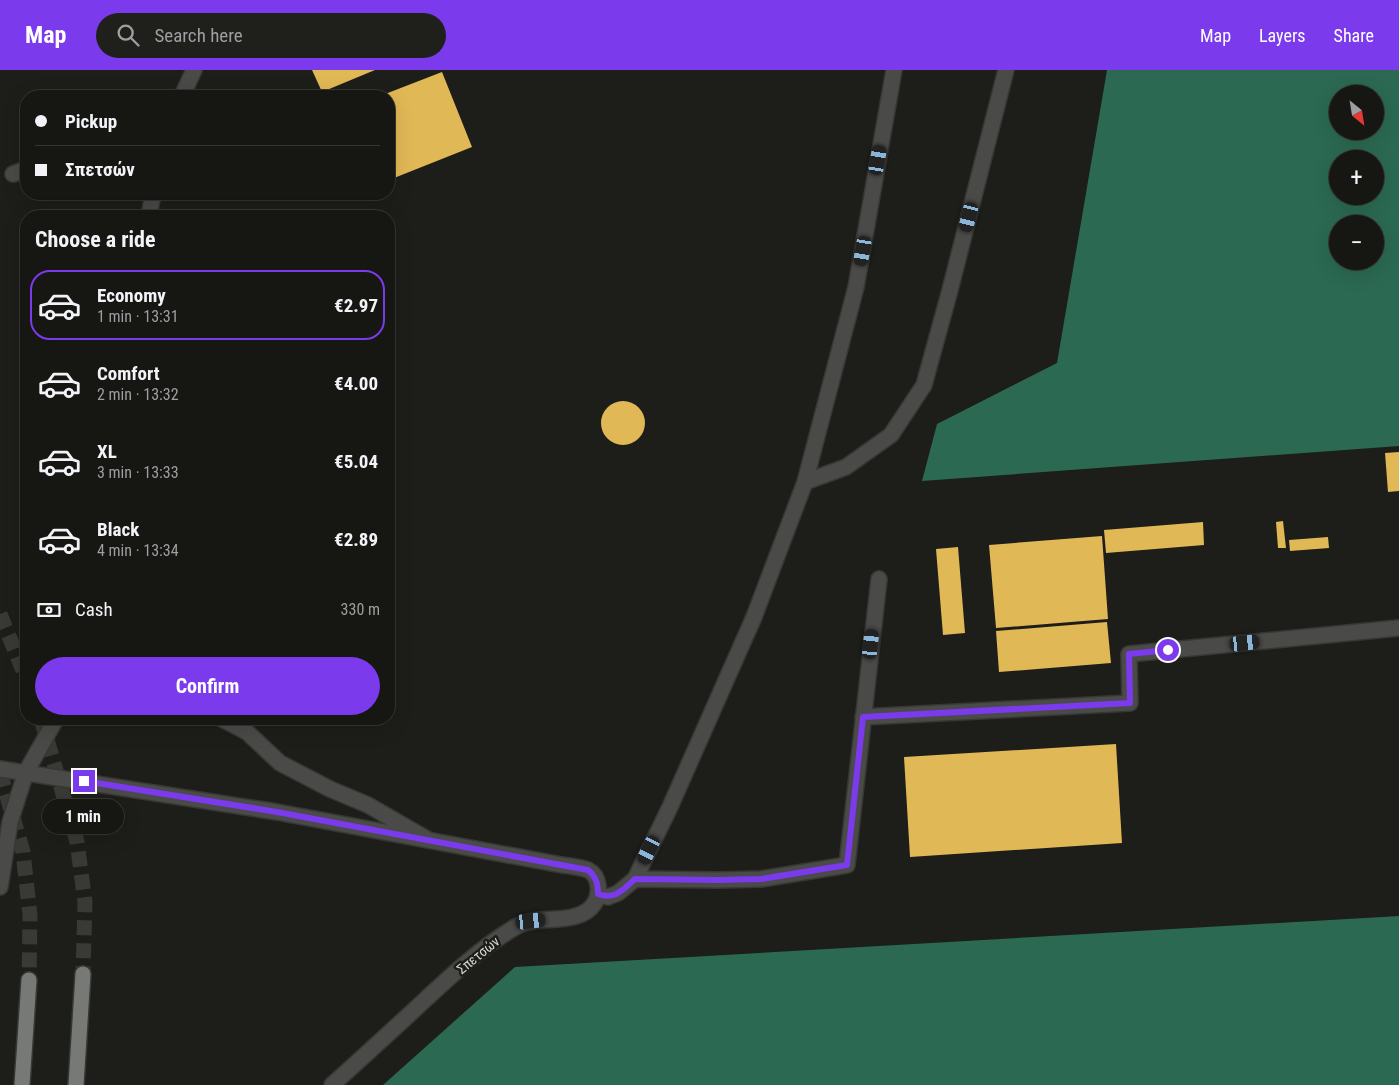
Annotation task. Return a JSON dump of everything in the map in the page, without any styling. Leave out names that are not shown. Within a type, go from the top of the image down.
[{"type":"main road","points":[[76,1085],[83,974]]},
{"type":"main road","points":[[22,1085],[29,980]]},
{"type":"street","points":[[185,90],[194,70]]},
{"type":"street","points":[[0,769],[277,812],[588,870],[595,876],[598,894],[608,897],[618,893],[635,879],[674,798],[754,617],[805,482],[856,287],[894,70]]},
{"type":"street","points":[[805,482],[846,467],[890,435],[924,385],[953,281],[1006,70]]},
{"type":"street","points":[[635,879],[761,879],[847,865],[879,579]]},
{"type":"street","points":[[863,717],[1130,703],[1129,654],[1399,628]]},
{"type":"street","points":[[0,886],[10,822],[26,772],[53,725]]},
{"type":"street","points":[[234,725],[247,732],[280,763],[330,790],[368,806],[431,841]]},
{"type":"street","name":"Σπετσών","points":[[332,1085],[445,982],[499,937],[531,921],[572,917],[588,910],[594,904],[598,894]]},
{"type":"shaded area","points":[[1107,70],[1399,70],[1399,446],[922,481],[937,424],[1057,363]]},
{"type":"shaded area","points":[[1399,916],[1399,1085],[383,1085],[515,967]]},
{"type":"building","points":[[312,70],[375,70],[327,90],[321,90]]},
{"type":"building","points":[[442,72],[472,147],[395,178],[395,90]]},
{"type":"building","points":[[623,401],[635,405],[641,411],[645,423],[641,435],[635,441],[623,445],[611,441],[605,435],[601,423],[605,411],[611,405]]},
{"type":"building","points":[[1399,452],[1399,491],[1388,492],[1385,453]]},
{"type":"building","points":[[1283,521],[1286,548],[1278,548],[1276,522]]},
{"type":"building","points":[[1203,522],[1204,545],[1106,553],[1104,530]]},
{"type":"building","points":[[1102,536],[1108,619],[996,628],[989,545]]},
{"type":"building","points":[[1328,537],[1329,548],[1290,551],[1289,540]]},
{"type":"building","points":[[958,547],[965,633],[943,635],[936,549]]},
{"type":"building","points":[[1107,622],[1111,663],[999,672],[996,631]]},
{"type":"building","points":[[1116,744],[1122,843],[910,857],[904,757]]},
{"type":"tunnel","points":[[0,614],[20,663]]},
{"type":"tunnel","points":[[43,725],[77,842],[85,902],[83,974]]},
{"type":"tunnel","points":[[0,772],[23,852],[30,915],[29,980]]},
{"type":"route","points":[[84,781],[277,812],[588,870],[595,876],[598,894],[608,897],[618,893],[635,879],[761,879],[847,865],[863,717],[1130,703],[1129,654],[1168,650]]}]
